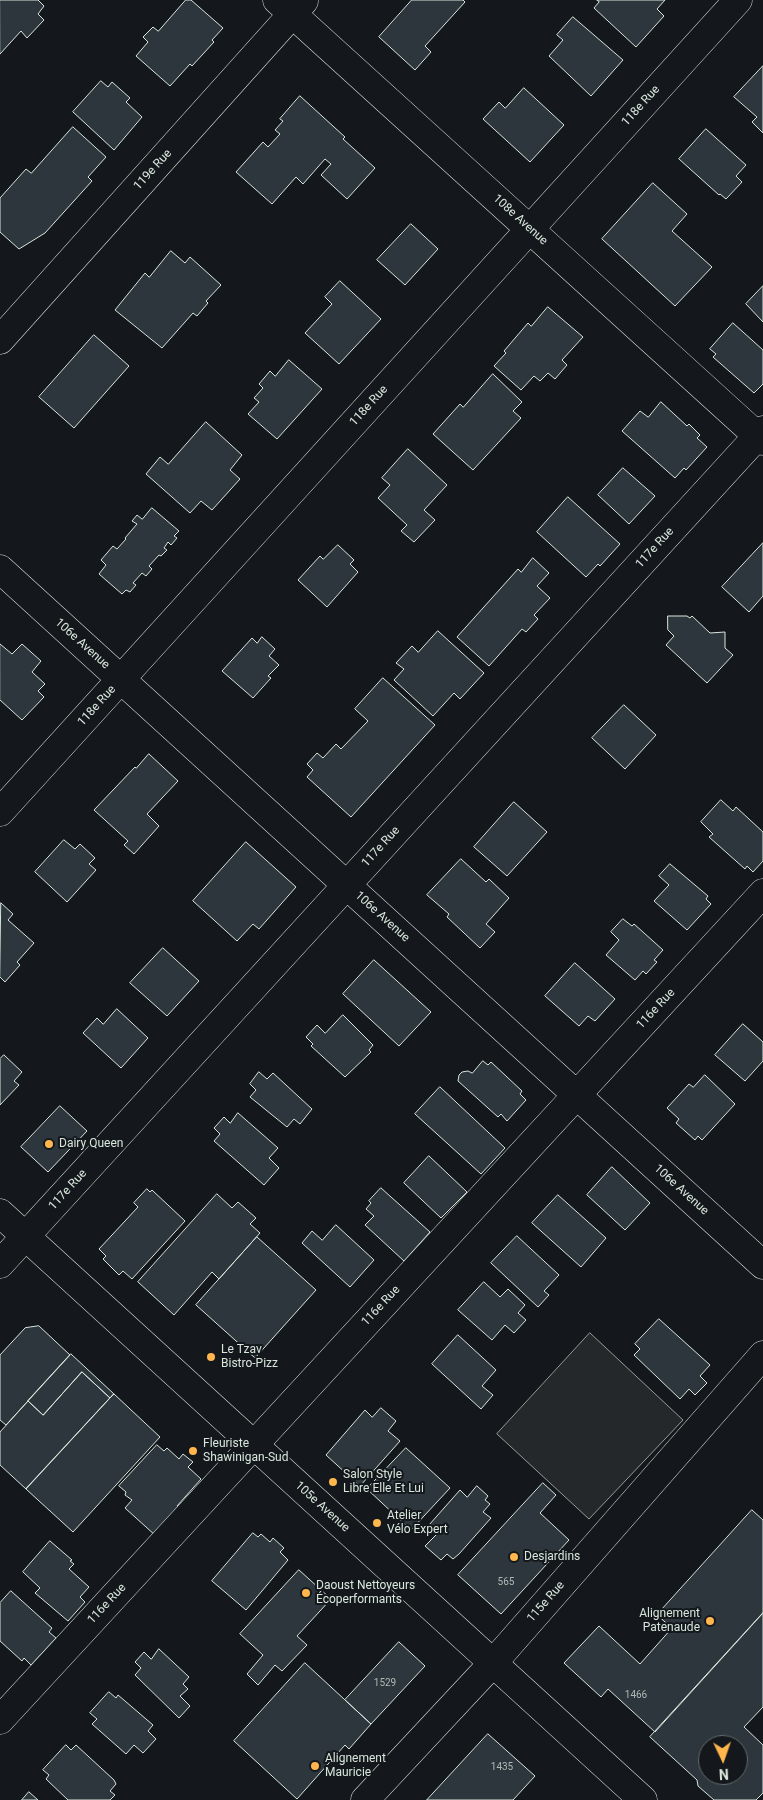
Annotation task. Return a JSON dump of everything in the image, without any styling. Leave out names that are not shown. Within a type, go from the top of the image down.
[{"type":"street","name":"118e Rue","points":[[0,812],[738,0]]},
{"type":"street","name":"108e Avenue","points":[[292,5],[530,229],[761,435]]},
{"type":"street","name":"119e Rue","points":[[0,340],[292,5]]},
{"type":"street","name":"117e Rue","points":[[0,1264],[761,435]]},
{"type":"street","name":"106e Avenue","points":[[0,569],[763,1265]]},
{"type":"street","name":"116e Rue","points":[[0,1720],[763,893]]},
{"type":"street","name":"105e Avenue","points":[[0,1213],[643,1800]]},
{"type":"street","name":"115e Rue","points":[[365,1800],[493,1663],[763,1355]]},
{"type":"shaded area","points":[[590,1333],[683,1420],[589,1519],[497,1434]]},
{"type":"building","points":[[0,0],[38,0],[44,6],[38,14],[44,20],[27,38],[21,31],[0,54]]},
{"type":"building","points":[[186,0],[191,0],[223,28],[212,40],[214,42],[170,86],[136,56],[148,42],[143,37],[153,27],[158,31]]},
{"type":"building","points":[[412,0],[463,0],[465,2],[425,46],[431,52],[415,70],[379,37]]},
{"type":"building","points":[[597,0],[665,0],[657,9],[664,16],[636,47],[594,8],[599,2]]},
{"type":"building","points":[[573,17],[623,60],[591,96],[549,56],[563,40],[557,35]]},
{"type":"building","points":[[763,66],[763,133],[752,122],[757,117],[734,97]]},
{"type":"building","points":[[101,81],[108,87],[112,82],[130,98],[126,102],[142,117],[114,150],[73,112]]},
{"type":"building","points":[[524,88],[564,125],[530,162],[483,119],[499,102],[505,108]]},
{"type":"building","points":[[300,96],[345,137],[343,139],[375,168],[347,199],[321,175],[331,164],[325,159],[303,184],[296,177],[272,204],[236,172],[263,142],[268,147],[280,134],[275,130],[283,121],[280,119]]},
{"type":"building","points":[[73,127],[106,157],[88,177],[92,181],[45,233],[19,249],[0,232],[0,198],[26,169],[31,173]]},
{"type":"building","points":[[706,129],[746,165],[736,176],[742,182],[726,199],[679,159]]},
{"type":"building","points":[[653,183],[687,214],[672,231],[712,267],[675,306],[602,239]]},
{"type":"building","points":[[411,224],[438,249],[405,285],[377,260]]},
{"type":"building","points":[[171,251],[185,263],[190,257],[221,285],[206,301],[208,303],[197,316],[193,313],[162,348],[115,310],[145,273],[149,277]]},
{"type":"building","points":[[340,281],[381,319],[339,364],[305,333],[332,304],[325,297]]},
{"type":"building","points":[[763,286],[763,322],[746,304]]},
{"type":"building","points":[[548,307],[583,337],[562,360],[567,365],[555,379],[548,373],[540,381],[534,376],[521,390],[494,366],[528,323],[531,326]]},
{"type":"building","points":[[733,323],[763,350],[763,384],[754,393],[713,357],[716,354],[710,349]]},
{"type":"building","points":[[94,335],[129,366],[74,428],[39,397]]},
{"type":"building","points":[[289,360],[322,389],[277,439],[248,414],[259,402],[254,398],[263,388],[259,384],[270,371],[275,376]]},
{"type":"building","points":[[493,374],[522,402],[513,411],[521,418],[473,470],[433,434],[460,404],[463,407]]},
{"type":"building","points":[[661,402],[687,426],[689,424],[700,435],[697,438],[707,447],[686,470],[684,468],[675,478],[622,431],[640,411],[648,417]]},
{"type":"building","points":[[206,422],[242,455],[230,470],[240,479],[212,510],[201,501],[190,513],[146,474],[160,457],[168,464]]},
{"type":"building","points":[[408,449],[447,485],[424,510],[435,520],[414,542],[401,531],[407,525],[378,498],[390,485],[382,478]]},
{"type":"building","points":[[623,468],[655,496],[629,524],[598,495]]},
{"type":"building","points":[[568,497],[620,544],[600,566],[598,564],[586,577],[537,532]]},
{"type":"building","points":[[152,508],[179,531],[174,536],[177,538],[171,545],[168,542],[164,548],[167,550],[161,556],[159,555],[149,566],[152,569],[146,576],[142,573],[133,583],[136,585],[130,592],[126,590],[122,594],[99,574],[106,565],[101,560],[113,546],[117,549],[126,539],[137,524],[132,521],[137,515],[142,519]]},
{"type":"building","points":[[763,543],[763,596],[749,612],[722,587]]},
{"type":"building","points":[[338,545],[354,560],[350,564],[358,572],[327,607],[298,580],[320,556],[323,559]]},
{"type":"building","points":[[533,558],[549,573],[537,586],[550,598],[534,615],[538,619],[526,632],[522,629],[489,666],[457,637],[518,569],[521,572]]},
{"type":"building","points":[[668,616],[687,616],[690,618],[692,616],[710,633],[725,632],[725,648],[733,655],[707,683],[666,645],[674,636],[668,630]]},
{"type":"building","points":[[438,631],[484,673],[460,699],[454,693],[433,716],[394,680],[404,669],[396,663],[412,646],[418,652]]},
{"type":"building","points":[[262,637],[275,649],[269,656],[279,665],[268,676],[271,678],[253,698],[222,671],[252,638],[257,643]]},
{"type":"building","points":[[0,644],[12,654],[22,644],[41,661],[32,672],[45,684],[38,691],[44,697],[22,720],[0,700]]},
{"type":"building","points":[[383,678],[435,725],[351,817],[307,777],[313,770],[307,764],[317,753],[323,758],[336,744],[341,749],[368,721],[355,709]]},
{"type":"building","points":[[624,705],[656,735],[625,769],[592,738]]},
{"type":"building","points":[[149,754],[178,781],[147,814],[159,826],[134,854],[124,845],[128,841],[94,810]]},
{"type":"building","points":[[721,800],[733,811],[736,807],[763,832],[763,861],[753,872],[747,866],[745,869],[709,837],[713,834],[701,822]]},
{"type":"building","points":[[514,802],[547,832],[507,876],[474,847]]},
{"type":"building","points":[[64,840],[75,849],[80,844],[95,858],[89,864],[96,870],[67,902],[35,872]]},
{"type":"building","points":[[246,842],[296,887],[259,929],[253,924],[237,941],[193,901]]},
{"type":"building","points":[[461,859],[486,882],[489,879],[509,898],[486,924],[495,932],[480,948],[447,917],[449,914],[427,895]]},
{"type":"building","points":[[670,864],[708,896],[706,899],[711,904],[687,930],[654,901],[669,885],[659,876]]},
{"type":"building","points":[[1,903],[13,914],[8,920],[34,943],[17,962],[20,965],[5,982],[0,977]]},
{"type":"building","points":[[623,919],[632,926],[634,924],[663,950],[654,960],[657,962],[646,974],[643,971],[635,980],[606,955],[619,940],[611,932]]},
{"type":"building","points":[[163,948],[199,981],[167,1016],[130,983]]},
{"type":"building","points":[[374,960],[431,1012],[399,1046],[343,994]]},
{"type":"building","points":[[575,963],[615,999],[595,1021],[588,1016],[579,1026],[545,996]]},
{"type":"building","points":[[117,1009],[148,1038],[121,1068],[83,1033],[97,1018],[103,1024]]},
{"type":"building","points":[[343,1015],[373,1045],[369,1050],[371,1052],[345,1077],[311,1046],[313,1044],[306,1037],[317,1025],[325,1033]]},
{"type":"building","points":[[743,1024],[763,1042],[763,1061],[745,1081],[715,1055]]},
{"type":"building","points":[[4,1055],[22,1072],[14,1081],[19,1085],[0,1105],[0,1059]]},
{"type":"building","points":[[483,1061],[488,1065],[491,1062],[522,1091],[520,1094],[526,1100],[507,1121],[501,1114],[498,1117],[458,1081],[459,1075],[462,1072],[468,1071],[472,1073]]},
{"type":"building","points":[[259,1072],[267,1079],[273,1073],[312,1109],[300,1124],[294,1119],[287,1127],[250,1097],[256,1090],[250,1084]]},
{"type":"building","points":[[705,1075],[735,1104],[702,1140],[698,1136],[695,1140],[676,1123],[679,1119],[667,1108],[689,1084],[693,1087]]},
{"type":"building","points":[[440,1087],[505,1148],[481,1174],[415,1114]]},
{"type":"building","points":[[60,1106],[87,1131],[48,1172],[21,1147]]},
{"type":"building","points":[[238,1113],[278,1148],[269,1158],[279,1168],[264,1185],[214,1141],[220,1134],[214,1128],[224,1117],[230,1123]]},
{"type":"building","points":[[429,1156],[467,1192],[441,1218],[404,1183]]},
{"type":"building","points":[[612,1167],[650,1203],[625,1230],[587,1195]]},
{"type":"building","points":[[381,1188],[430,1232],[404,1261],[365,1225],[374,1216],[366,1209],[371,1203],[369,1201]]},
{"type":"building","points":[[147,1189],[150,1192],[152,1190],[185,1221],[132,1279],[123,1271],[119,1275],[103,1259],[106,1256],[99,1249],[138,1207],[134,1203]]},
{"type":"building","points":[[217,1194],[232,1208],[238,1202],[256,1218],[250,1224],[260,1233],[219,1279],[212,1272],[174,1315],[138,1282]]},
{"type":"building","points":[[558,1195],[606,1238],[581,1267],[532,1223]]},
{"type":"building","points":[[336,1225],[374,1260],[350,1287],[302,1243],[312,1231],[322,1240]]},
{"type":"building","points":[[517,1236],[559,1275],[544,1291],[549,1295],[538,1307],[491,1263]]},
{"type":"building","points":[[257,1237],[316,1290],[255,1358],[196,1305]]},
{"type":"building","points":[[484,1282],[500,1297],[508,1289],[525,1305],[518,1313],[526,1320],[514,1333],[505,1325],[492,1340],[458,1310]]},
{"type":"building","points":[[659,1319],[710,1365],[700,1376],[707,1383],[695,1395],[689,1389],[680,1399],[634,1355],[640,1349],[635,1344]]},
{"type":"building","points":[[39,1326],[70,1355],[6,1425],[0,1420],[0,1355],[25,1328]]},
{"type":"building","points":[[458,1335],[496,1370],[482,1386],[493,1395],[481,1409],[432,1364]]},
{"type":"building","points":[[71,1354],[114,1394],[110,1398],[82,1372],[43,1415],[28,1401]]},
{"type":"building","points":[[82,1372],[110,1398],[26,1489],[0,1465],[0,1432],[28,1401],[43,1415]]},
{"type":"building","points":[[114,1394],[160,1437],[73,1532],[26,1489]]},
{"type":"building","points":[[381,1408],[396,1421],[388,1431],[400,1441],[360,1486],[326,1455],[365,1410],[372,1417]]},
{"type":"building","points":[[157,1445],[164,1451],[167,1448],[179,1459],[183,1454],[193,1462],[188,1467],[201,1479],[177,1506],[180,1509],[156,1536],[125,1508],[132,1500],[125,1495],[126,1492],[119,1486]]},
{"type":"building","points":[[406,1448],[450,1488],[411,1530],[367,1489]]},
{"type":"building","name":"Desjardins","points":[[543,1483],[556,1495],[540,1513],[569,1540],[501,1614],[458,1575]]},
{"type":"building","points":[[477,1486],[488,1496],[485,1500],[490,1504],[483,1512],[491,1518],[459,1554],[453,1559],[447,1554],[441,1560],[425,1546],[438,1533],[429,1525],[460,1490],[467,1497]]},
{"type":"building","name":"Alignement Patenaude","points":[[752,1510],[763,1520],[763,1613],[655,1732],[608,1689],[601,1697],[564,1663],[599,1626],[640,1664],[672,1628],[657,1615]]},
{"type":"building","points":[[253,1533],[258,1537],[261,1534],[270,1542],[273,1538],[284,1548],[280,1552],[288,1560],[246,1610],[212,1581]]},
{"type":"building","points":[[50,1541],[72,1560],[70,1561],[74,1564],[69,1569],[89,1587],[80,1597],[85,1602],[68,1621],[35,1593],[40,1588],[23,1572]]},
{"type":"building","points":[[299,1570],[331,1599],[297,1636],[307,1645],[282,1671],[275,1665],[258,1685],[247,1674],[263,1655],[240,1634]]},
{"type":"building","points":[[11,1591],[52,1628],[49,1632],[56,1638],[31,1665],[24,1658],[22,1661],[0,1641],[0,1603]]},
{"type":"building","points":[[763,1613],[763,1707],[744,1727],[763,1745],[763,1793],[756,1800],[714,1800],[698,1786],[697,1780],[650,1737]]},
{"type":"building","points":[[399,1642],[425,1666],[371,1724],[345,1700]]},
{"type":"building","points":[[159,1649],[189,1677],[183,1684],[188,1689],[180,1696],[190,1706],[179,1718],[135,1675],[141,1668],[135,1662],[144,1652],[151,1659]]},
{"type":"building","points":[[305,1663],[371,1724],[349,1749],[345,1745],[297,1799],[234,1741]]},
{"type":"building","points":[[109,1692],[116,1698],[118,1695],[153,1725],[148,1731],[156,1739],[143,1753],[134,1745],[126,1754],[92,1724],[97,1719],[90,1713]]},
{"type":"building","points":[[488,1734],[535,1776],[513,1800],[427,1800]]},
{"type":"building","points":[[66,1745],[71,1750],[76,1745],[114,1780],[116,1784],[110,1791],[115,1795],[110,1800],[68,1800],[46,1779],[49,1775],[43,1770]]},
{"type":"building","points":[[29,1792],[38,1800],[22,1800]]},
{"type":"place","name":"Dairy Queen","points":[[49,1144]]},
{"type":"place","name":"Le Tzav Bistro-Pizz","points":[[211,1357]]},
{"type":"place","name":"Fleuriste Shawinigan-Sud","points":[[193,1451]]},
{"type":"place","name":"Salon Style Libre Elle Et Lui","points":[[333,1482]]},
{"type":"place","name":"Atelier Vélo Expert","points":[[377,1523]]},
{"type":"place","name":"Desjardins","points":[[514,1557]]},
{"type":"place","name":"Daoust Nettoyeurs Écoperformants","points":[[306,1593]]},
{"type":"place","name":"Alignement Patenaude","points":[[710,1621]]},
{"type":"place","name":"Alignement Mauricie","points":[[315,1766]]}]
